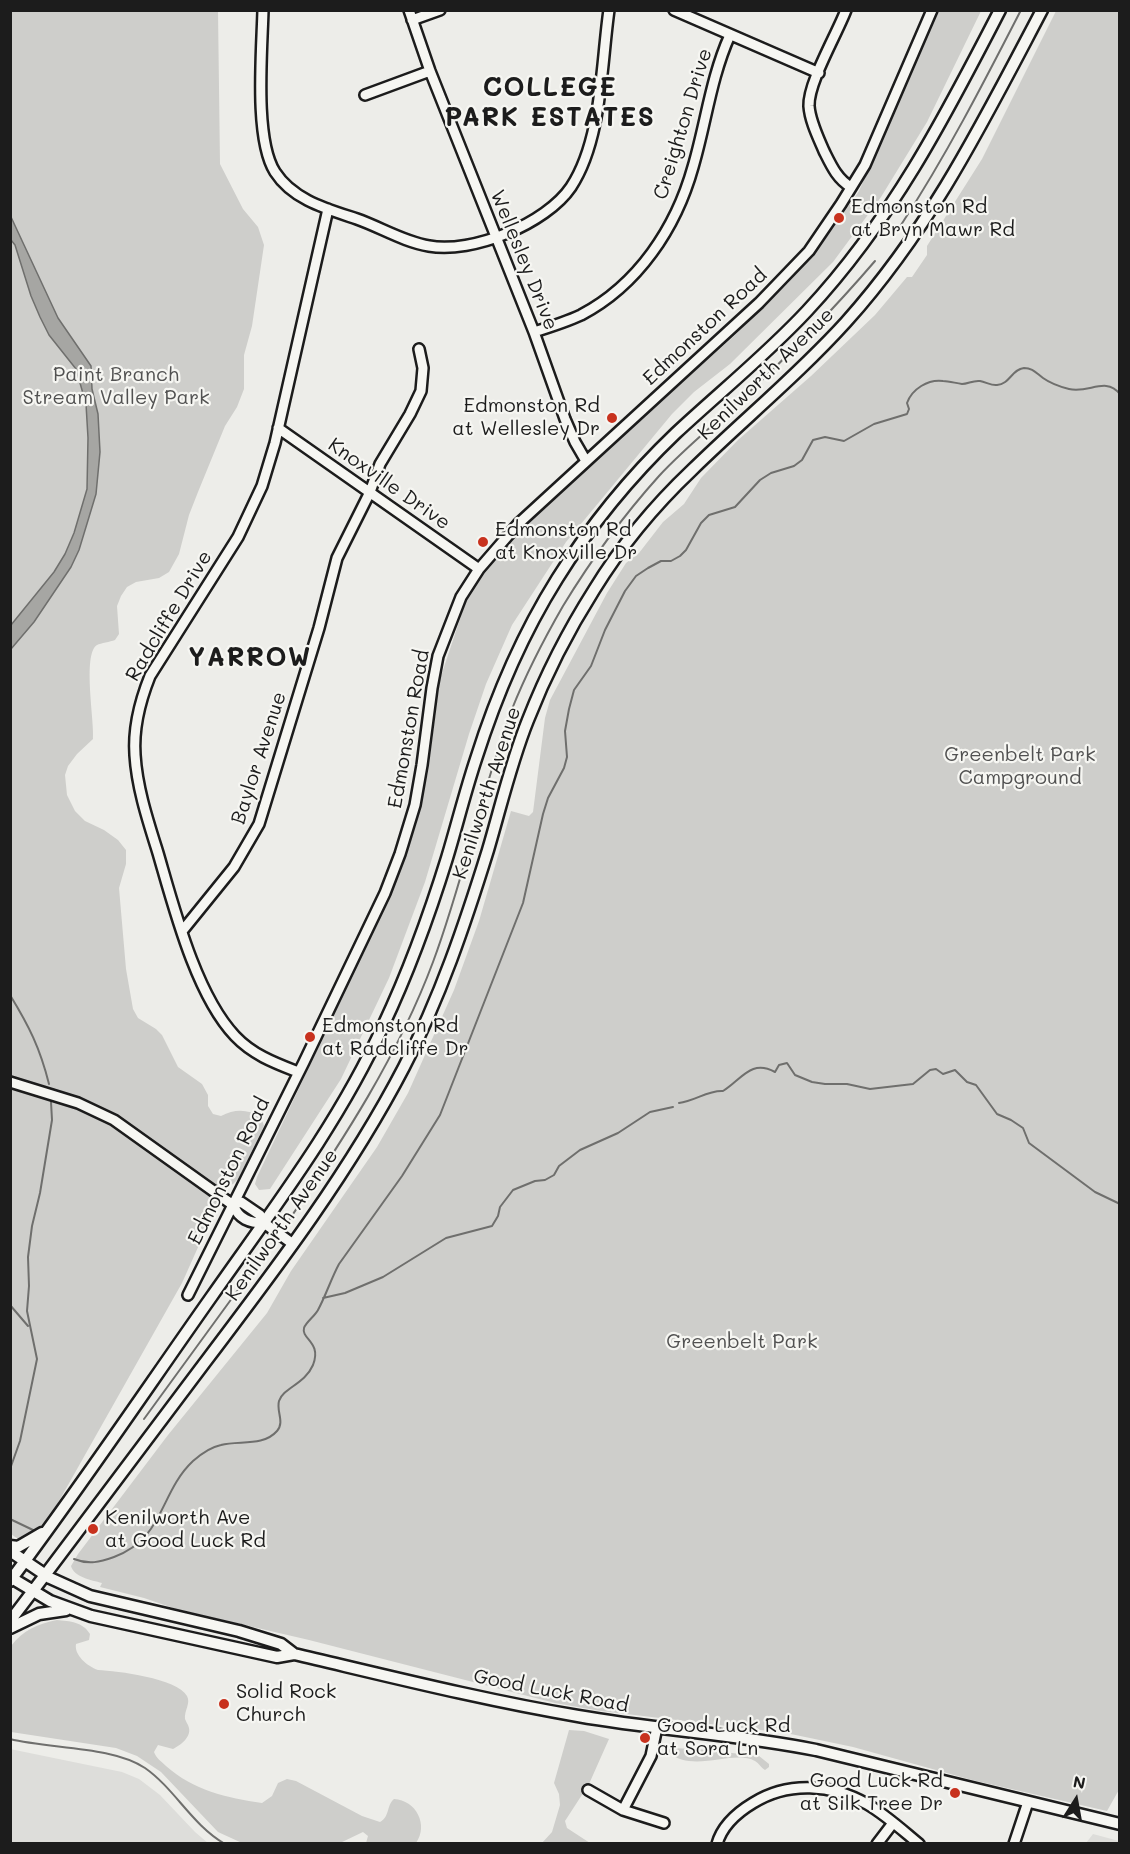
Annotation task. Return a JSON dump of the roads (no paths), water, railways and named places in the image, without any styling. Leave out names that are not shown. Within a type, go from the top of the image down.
[{"type":"main road","name":"Kenilworth Avenue","points":[[11,1579],[264,1223],[330,1124],[381,1031],[409,968],[424,927],[496,699],[516,653],[556,580],[596,522],[657,451],[805,313],[861,247],[923,155],[1000,10]]},
{"type":"main road","name":"Kenilworth Avenue","points":[[10,1621],[244,1311],[359,1147],[403,1068],[420,1032],[463,928],[526,723],[550,667],[593,591],[618,553],[659,503],[691,470],[812,358],[888,273],[940,199],[971,146],[1042,10]]},
{"type":"main road","points":[[10,1546],[18,1547],[48,1530]]},
{"type":"main road","name":"Good Luck Road","points":[[10,1551],[45,1575],[90,1596],[239,1631],[281,1644],[294,1654]]},
{"type":"main road","name":"Good Luck Road","points":[[11,1579],[72,1610],[135,1627],[277,1657],[294,1654],[543,1710],[636,1726],[757,1739],[816,1750],[1119,1824]]},
{"type":"main road","points":[[10,1628],[39,1614],[72,1610]]},
{"type":"street","points":[[263,10],[263,130],[267,154],[275,171],[289,188],[328,209],[428,246],[450,247],[496,238],[532,220],[569,190],[576,180],[595,127],[609,10]]},
{"type":"street","points":[[410,15],[440,10]]},
{"type":"street","points":[[674,10],[819,73]]},
{"type":"street","points":[[846,10],[819,73],[810,101],[813,123],[831,167],[841,180],[851,187]]},
{"type":"street","name":"Edmonston Road","points":[[188,1295],[366,934],[400,854],[415,805],[438,656],[461,597],[479,569],[518,524],[784,278],[809,251],[865,165],[932,10]]},
{"type":"street","name":"Wellesley Drive","points":[[410,15],[534,332],[565,419],[586,461]]},
{"type":"street","name":"Creighton Drive","points":[[534,332],[562,323],[595,306],[638,270],[659,244],[687,187],[714,80],[730,35]]},
{"type":"street","points":[[365,95],[430,71]]},
{"type":"street","name":"Radcliffe Drive","points":[[298,1072],[246,1047],[226,1025],[202,984],[159,858],[140,789],[135,756],[138,714],[150,676],[238,537],[255,504],[270,462],[328,209]]},
{"type":"street","name":"Baylor Avenue","points":[[183,930],[234,867],[259,824],[338,558],[370,492],[380,464],[410,414],[420,391],[423,368],[418,349]]},
{"type":"street","name":"Knoxville Drive","points":[[278,428],[479,569]]},
{"type":"street","points":[[10,1082],[78,1103],[109,1117],[233,1205],[237,1214],[250,1223],[264,1223],[292,1244]]},
{"type":"street","points":[[622,1810],[651,1756],[657,1727]]},
{"type":"street","points":[[717,1844],[723,1829],[748,1806],[770,1794],[798,1788],[822,1789],[868,1804],[919,1844]]},
{"type":"street","points":[[588,1790],[622,1810],[664,1823]]},
{"type":"street","points":[[1014,1844],[1028,1802]]},
{"type":"street","points":[[877,1844],[893,1823]]},
{"type":"waterway","points":[[901,225],[949,146],[1021,10]]},
{"type":"waterway","points":[[287,1223],[368,1097],[419,997],[444,931],[512,709],[563,606],[608,539],[659,476],[794,348],[875,261]]},
{"type":"waterway","points":[[74,1559],[85,1562],[99,1561],[131,1549],[152,1527],[173,1487],[196,1458],[217,1446],[265,1439],[279,1428],[278,1405],[281,1396],[305,1377],[313,1365],[315,1351],[305,1335],[305,1326],[318,1310],[339,1264],[402,1176],[440,1115],[523,903],[543,814],[567,757],[565,731],[574,690],[591,666],[605,630],[625,591],[636,576],[661,561],[671,561],[680,556],[686,550],[701,523],[709,515],[735,507],[760,480],[771,473],[794,466],[802,460],[813,440],[825,437],[844,441],[874,424],[907,414],[909,398],[926,383],[948,381],[962,384],[977,381],[997,385],[1005,382],[1020,369],[1027,368],[1049,382],[1066,388],[1076,390],[1109,386],[1120,394]]},
{"type":"waterway","points":[[10,995],[33,1038],[49,1084]]},
{"type":"waterway","points":[[679,1103],[712,1092],[723,1091],[753,1069],[767,1069],[775,1072],[779,1065],[787,1063],[795,1075],[812,1082],[847,1084],[870,1089],[913,1084],[930,1070],[936,1069],[943,1074],[955,1070],[967,1082],[976,1085],[997,1114],[1023,1128],[1029,1143],[1095,1192],[1120,1204]]},
{"type":"waterway","points":[[10,1469],[20,1441],[37,1359],[27,1311],[28,1257],[52,1120],[51,1102]]},
{"type":"waterway","points":[[323,1298],[345,1293],[383,1277],[446,1238],[492,1226],[500,1207],[513,1190],[554,1175],[559,1166],[580,1150],[618,1133],[650,1112],[673,1107]]},
{"type":"waterway","points":[[144,1419],[262,1257]]},
{"type":"waterway","points":[[10,1305],[28,1326]]},
{"type":"waterway","points":[[10,1519],[33,1530]]},
{"type":"waterway","points":[[10,1739],[98,1752],[131,1761],[156,1777],[203,1827],[225,1844]]},
{"type":"place","name":"Edmonston Rd at Bryn Mawr Rd","points":[[839,218]]},
{"type":"place","name":"Edmonston Rd at Wellesley Dr","points":[[612,418]]},
{"type":"place","name":"Edmonston Rd at Knoxville Dr","points":[[483,542]]},
{"type":"place","name":"Edmonston Rd at Radcliffe Dr","points":[[310,1037]]},
{"type":"place","name":"Kenilworth Ave at Good Luck Rd","points":[[93,1529]]},
{"type":"place","name":"Solid Rock Church","points":[[224,1704]]},
{"type":"place","name":"Good Luck Rd at Sora Ln","points":[[645,1738]]},
{"type":"place","name":"Good Luck Rd at Silk Tree Dr","points":[[955,1793]]},
{"type":"district","name":"COLLEGE PARK ESTATES","points":[[550,103]]},
{"type":"district","name":"YARROW","points":[[250,658]]},
{"type":"park label","name":"Paint Branch Stream Valley Park","points":[[116,386]]},
{"type":"park label","name":"Greenbelt Park Campground","points":[[1020,766]]},
{"type":"park label","name":"Greenbelt Park","points":[[742,1342]]}]
